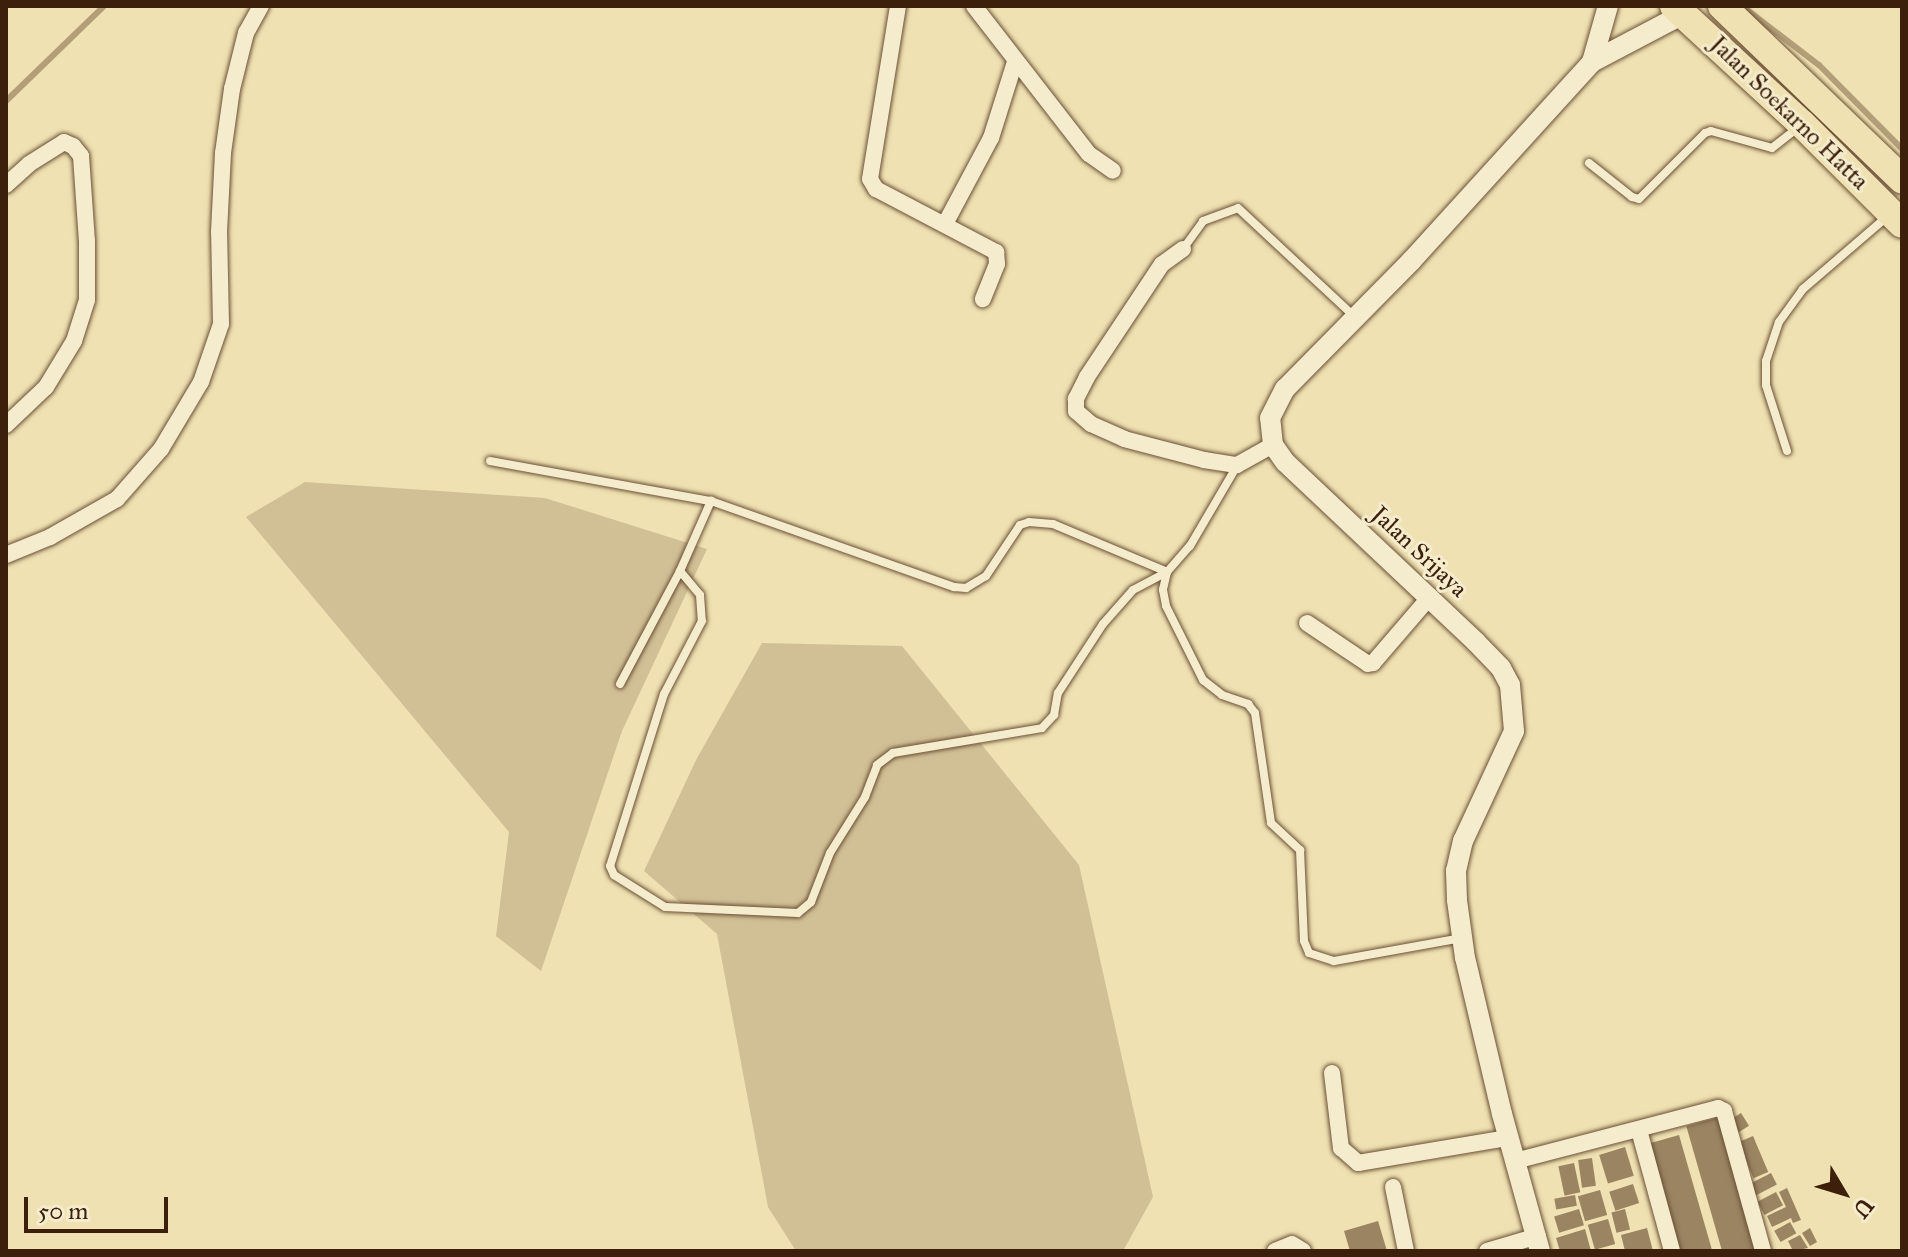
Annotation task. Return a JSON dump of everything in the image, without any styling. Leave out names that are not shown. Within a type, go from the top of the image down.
[{"type":"highway","name":"Jalan Soekarno Hatta","points":[[1722,6],[1902,179]]},
{"type":"highway","name":"Jalan Soekarno Hatta","points":[[1679,10],[1802,124],[1897,218]]},
{"type":"street","points":[[6,555],[50,537],[117,499],[161,449],[201,382],[221,324],[220,200],[232,89],[246,33],[261,6]]},
{"type":"street","points":[[898,6],[870,179],[876,189],[997,255],[997,264],[983,299]]},
{"type":"street","points":[[974,6],[1089,154],[1113,171]]},
{"type":"street","points":[[1592,62],[1608,6]]},
{"type":"street","points":[[1183,249],[1162,264],[1087,377],[1076,399],[1076,411],[1091,424],[1124,439],[1237,465],[1273,445],[1270,418],[1285,389],[1355,318],[1592,62],[1679,10]]},
{"type":"street","points":[[945,224],[991,138],[1015,62]]},
{"type":"street","points":[[6,185],[29,164],[64,142],[73,146],[81,156],[87,241],[87,300],[74,341],[46,387],[6,425]]},
{"type":"street","name":"Jalan Srijaya","points":[[1273,445],[1285,462],[1501,668],[1514,701],[1514,731],[1463,841],[1456,871],[1462,938],[1508,1138],[1539,1243]]},
{"type":"street","points":[[1307,623],[1368,664],[1373,663],[1429,598]]},
{"type":"street","points":[[1332,1073],[1341,1148],[1358,1163],[1508,1138]]},
{"type":"street","points":[[1515,1161],[1715,1108],[1724,1111],[1763,1251]]},
{"type":"street","points":[[1639,1130],[1672,1251]]},
{"type":"street","points":[[1393,1187],[1406,1251]]},
{"type":"street","points":[[1487,1251],[1539,1243]]},
{"type":"street","points":[[1275,1251],[1296,1244],[1303,1251]]},
{"type":"lane","points":[[1589,163],[1632,197],[1639,199],[1705,133],[1711,131],[1772,148],[1802,124]]},
{"type":"lane","points":[[1183,249],[1203,221],[1238,208],[1355,318]]},
{"type":"lane","points":[[1787,451],[1766,385],[1766,361],[1779,322],[1803,289],[1897,218]]},
{"type":"lane","points":[[490,461],[711,501],[954,587],[966,588],[986,576],[1015,531],[1029,522],[1053,524],[1167,572]]},
{"type":"lane","points":[[680,571],[700,595],[702,621],[664,694],[610,866],[614,875],[665,907],[755,909],[788,915],[805,909],[811,902],[830,853],[865,797],[877,765],[893,753],[1042,728],[1054,715],[1058,693],[1120,602],[1133,590],[1167,572],[1190,546],[1237,465]]},
{"type":"lane","points":[[620,684],[680,571],[711,501]]},
{"type":"lane","points":[[1167,572],[1163,590],[1166,606],[1203,680],[1222,695],[1248,704],[1255,713],[1271,823],[1300,850],[1304,941],[1309,953],[1334,961],[1462,938]]},
{"type":"shaded area","points":[[305,482],[545,498],[707,549],[622,731],[541,971],[496,936],[509,832],[246,517]]},
{"type":"shaded area","points":[[762,643],[902,646],[1079,865],[1153,1197],[1123,1251],[796,1251],[768,1207],[717,934],[644,871],[696,760]]},
{"type":"building","points":[[1741,1113],[1749,1126],[1737,1133],[1729,1120]]},
{"type":"building","points":[[1719,1117],[1757,1251],[1722,1251],[1686,1126]]},
{"type":"building","points":[[1679,1135],[1712,1251],[1678,1251],[1647,1144]]},
{"type":"building","points":[[1753,1136],[1768,1172],[1754,1178],[1738,1142]]},
{"type":"building","points":[[1625,1147],[1634,1176],[1608,1184],[1599,1155]]},
{"type":"building","points":[[1592,1158],[1596,1186],[1582,1188],[1578,1160]]},
{"type":"building","points":[[1574,1163],[1580,1192],[1565,1196],[1558,1166]]},
{"type":"building","points":[[1771,1173],[1777,1185],[1754,1196],[1748,1185]]},
{"type":"building","points":[[1633,1184],[1639,1203],[1615,1211],[1609,1192]]},
{"type":"building","points":[[1787,1188],[1801,1220],[1793,1223],[1791,1218],[1772,1227],[1767,1216],[1786,1207],[1779,1192]]},
{"type":"building","points":[[1600,1190],[1607,1215],[1585,1221],[1578,1196]]},
{"type":"building","points":[[1776,1192],[1783,1205],[1765,1215],[1757,1202]]},
{"type":"building","points":[[1575,1195],[1577,1206],[1556,1209],[1554,1199]]},
{"type":"building","points":[[1579,1209],[1584,1225],[1559,1233],[1554,1217]]},
{"type":"building","points":[[1625,1209],[1630,1229],[1616,1233],[1611,1212]]},
{"type":"building","points":[[1608,1219],[1615,1244],[1595,1250],[1588,1225]]},
{"type":"building","points":[[1378,1221],[1387,1251],[1350,1251],[1344,1231]]},
{"type":"building","points":[[1790,1222],[1796,1233],[1781,1242],[1774,1231]]},
{"type":"building","points":[[1647,1228],[1653,1251],[1625,1251],[1621,1235]]},
{"type":"building","points":[[1810,1228],[1817,1242],[1810,1246],[1802,1233]]},
{"type":"building","points":[[1585,1229],[1591,1251],[1560,1251],[1556,1238]]},
{"type":"building","points":[[1800,1235],[1808,1248],[1793,1251],[1788,1241]]},
{"type":"waterway","points":[[6,101],[104,6]]},
{"type":"waterway","points":[[1742,6],[1819,65],[1902,149]]}]
